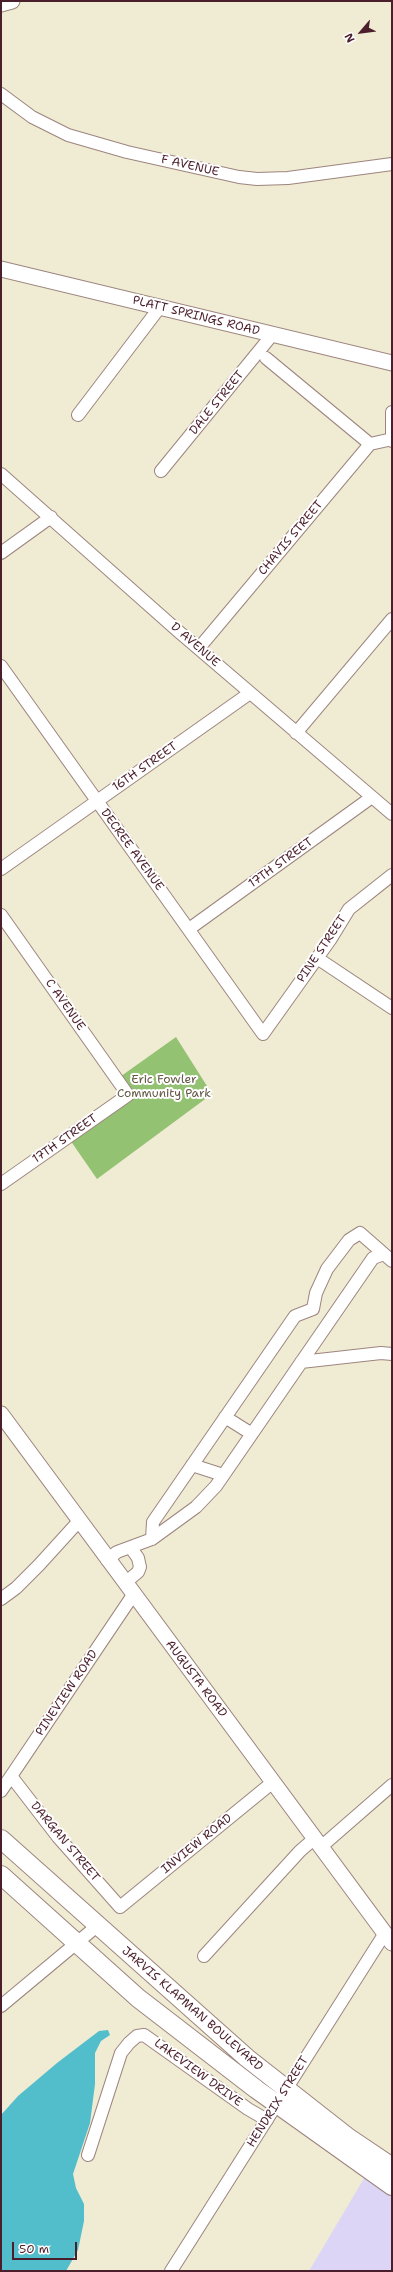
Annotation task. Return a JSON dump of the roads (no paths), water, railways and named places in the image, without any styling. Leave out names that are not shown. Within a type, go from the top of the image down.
[{"type":"highway","name":"JARVIS KLAPMAN BOULEVARD","points":[[1,1839],[247,2058],[281,2097],[392,2186]]},
{"type":"highway","name":"JARVIS KLAPMAN BOULEVARD","points":[[1,1875],[138,1998],[281,2097],[392,2167]]},
{"type":"main road","points":[[1,4],[12,1]]},
{"type":"main road","name":"PLATT SPRINGS ROAD","points":[[1,269],[392,363]]},
{"type":"main road","name":"AUGUSTA ROAD","points":[[1,1414],[107,1560],[388,1938]]},
{"type":"street","name":"F AVENUE","points":[[1,94],[32,117],[68,135],[127,152],[239,177],[257,179],[288,178],[392,164]]},
{"type":"street","points":[[78,415],[160,307]]},
{"type":"street","name":"DALE STREET","points":[[161,471],[272,335]]},
{"type":"street","points":[[266,358],[370,444],[392,440],[392,412]]},
{"type":"street","name":"CHAVIS STREET","points":[[199,648],[370,444]]},
{"type":"street","name":"D AVENUE","points":[[1,474],[250,693],[392,814]]},
{"type":"street","points":[[1,553],[51,517]]},
{"type":"street","points":[[296,733],[391,623]]},
{"type":"street","name":"DECREE AVENUE","points":[[1,666],[263,1034]]},
{"type":"street","name":"16TH STREET","points":[[1,869],[250,693]]},
{"type":"street","name":"17TH STREET","points":[[189,930],[372,797]]},
{"type":"street","name":"PINE STREET","points":[[263,1034],[317,958],[349,909],[392,876]]},
{"type":"street","name":"C AVENUE","points":[[1,915],[128,1095]]},
{"type":"street","points":[[317,958],[392,1008]]},
{"type":"street","name":"17TH STREET","points":[[3,1178],[128,1095]]},
{"type":"street","points":[[313,1309],[316,1293],[327,1269],[349,1240],[360,1233],[388,1257]]},
{"type":"street","points":[[107,1560],[117,1552],[152,1539],[196,1507],[223,1475],[373,1258],[388,1257]]},
{"type":"street","points":[[313,1309],[330,1320]]},
{"type":"street","points":[[152,1539],[153,1522],[295,1316],[313,1309]]},
{"type":"street","points":[[301,1362],[381,1353],[392,1354]]},
{"type":"street","points":[[225,1417],[252,1434]]},
{"type":"street","points":[[192,1465],[223,1475]]},
{"type":"street","points":[[1,1599],[13,1591],[39,1565],[79,1521]]},
{"type":"street","name":"PINEVIEW ROAD","points":[[1,1791],[129,1589],[140,1567],[138,1558],[131,1548]]},
{"type":"street","name":"DARGAN STREET","points":[[11,1776],[58,1837],[120,1907]]},
{"type":"street","name":"INVIEW ROAD","points":[[120,1907],[273,1782]]},
{"type":"street","points":[[204,1956],[300,1850],[318,1842],[392,1785]]},
{"type":"street","points":[[1,2006],[97,1926]]},
{"type":"street","name":"HENDRIX STREET","points":[[172,2271],[281,2097],[388,1938]]},
{"type":"street","name":"LAKEVIEW DRIVE","points":[[88,2155],[121,2053],[137,2036],[144,2035],[248,2109],[267,2120]]},
{"type":"water","points":[[108,2030],[110,2035],[101,2041],[95,2053],[95,2084],[90,2123],[73,2174],[76,2188],[84,2204],[84,2221],[78,2250],[66,2271],[4,2271],[1,2269],[1,2115],[18,2096],[57,2063],[99,2031]]},
{"type":"park label","name":"Eric Fowler Community Park","points":[[164,1087]]}]
